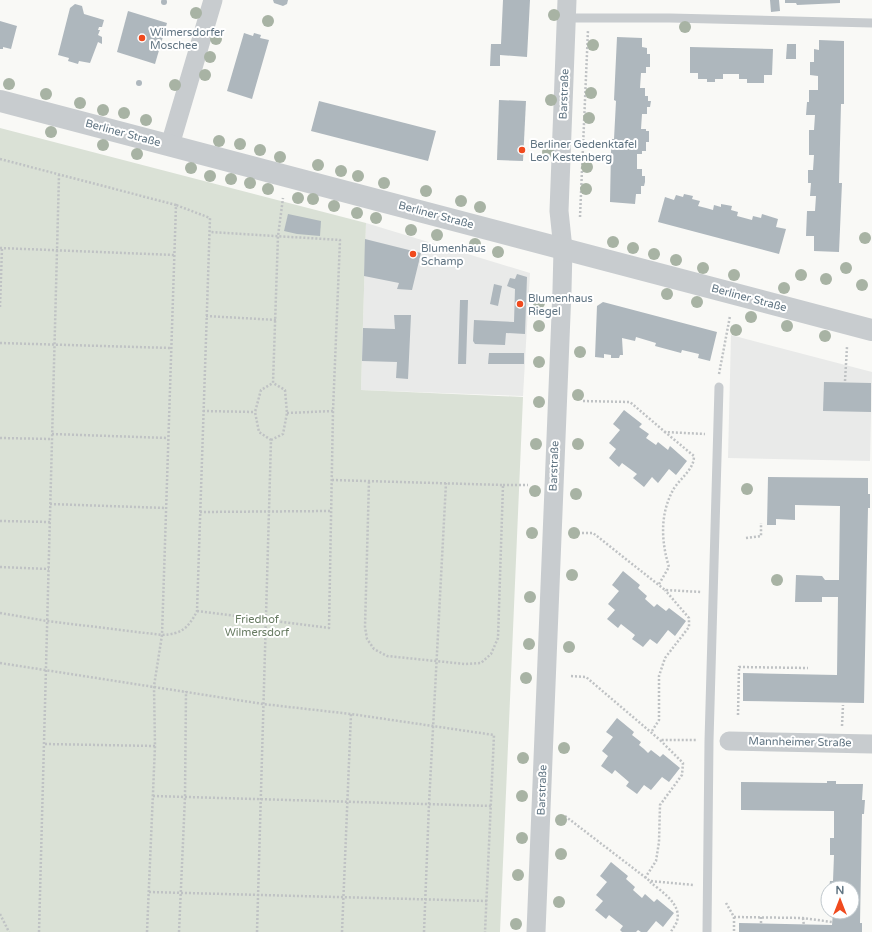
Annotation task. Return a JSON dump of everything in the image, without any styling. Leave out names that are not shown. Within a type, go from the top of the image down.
[{"type":"street","points":[[170,145],[213,0]]},
{"type":"street","name":"Barstraße","points":[[536,932],[563,249],[559,211],[567,9]]},
{"type":"street","name":"Berliner Straße","points":[[0,101],[872,330]]},
{"type":"street","name":"Mannheimer Straße","points":[[729,741],[872,744]]},
{"type":"lane","points":[[567,9],[589,18],[872,23]]},
{"type":"lane","points":[[707,932],[709,740],[714,592],[718,387]]},
{"type":"lane","points":[[709,740],[729,741]]},
{"type":"path","points":[[580,222],[589,18]]},
{"type":"path","points":[[0,159],[176,205],[210,218],[197,611],[191,624],[176,635],[162,635],[47,621],[0,613]]},
{"type":"path","points":[[39,932],[59,174]]},
{"type":"path","points":[[273,383],[277,320],[278,236],[283,198]]},
{"type":"path","points":[[147,932],[155,746],[154,686],[162,635],[176,205]]},
{"type":"path","points":[[197,611],[329,628],[333,412],[340,240],[210,232]]},
{"type":"path","points":[[0,307],[1,248],[57,249],[174,255]]},
{"type":"path","points":[[206,316],[277,320]]},
{"type":"path","points":[[718,387],[719,368],[730,316]]},
{"type":"path","points":[[0,343],[171,348]]},
{"type":"path","points":[[845,381],[847,347]]},
{"type":"path","points":[[271,440],[259,432],[255,412],[261,390],[273,383]]},
{"type":"path","points":[[271,440],[283,434],[287,413],[285,390],[273,383]]},
{"type":"path","points":[[583,401],[630,402],[694,456],[694,463],[673,489],[666,510],[662,531],[664,551],[669,567],[659,584]]},
{"type":"path","points":[[203,411],[255,412]]},
{"type":"path","points":[[287,413],[333,412]]},
{"type":"path","points":[[665,432],[717,434]]},
{"type":"path","points":[[52,434],[168,438]]},
{"type":"path","points":[[0,438],[52,439]]},
{"type":"path","points":[[257,932],[262,704],[267,621],[271,440]]},
{"type":"path","points":[[332,480],[528,485]]},
{"type":"path","points":[[369,481],[365,627],[367,639],[374,649],[387,656],[465,664],[481,663],[491,654],[498,638],[503,485]]},
{"type":"path","points":[[424,932],[428,804],[446,483]]},
{"type":"path","points":[[50,504],[166,508]]},
{"type":"path","points":[[200,512],[332,511]]},
{"type":"path","points":[[0,521],[50,522]]},
{"type":"path","points":[[746,538],[761,536],[761,523]]},
{"type":"path","points":[[578,533],[593,533],[659,584],[689,618],[689,627],[665,658],[659,676],[659,720],[652,731]]},
{"type":"path","points":[[0,567],[49,569]]},
{"type":"path","points":[[665,590],[714,592]]},
{"type":"path","points":[[0,663],[262,704],[351,714],[494,735],[492,806],[485,932]]},
{"type":"path","points":[[738,715],[739,667],[808,668]]},
{"type":"path","points":[[571,676],[586,677],[652,731],[683,763],[682,775],[660,805],[659,842],[656,861],[646,878]]},
{"type":"path","points":[[179,932],[185,797],[186,692]]},
{"type":"path","points":[[842,705],[842,733]]},
{"type":"path","points":[[342,932],[351,714]]},
{"type":"path","points":[[660,740],[709,740]]},
{"type":"path","points":[[45,744],[155,746]]},
{"type":"path","points":[[153,796],[492,806]]},
{"type":"path","points":[[565,816],[650,881],[669,899],[678,910],[677,921],[671,932]]},
{"type":"path","points":[[650,881],[708,885]]},
{"type":"path","points":[[149,892],[487,902]]},
{"type":"path","points":[[726,903],[734,917],[734,932]]},
{"type":"path","points":[[0,914],[9,932]]},
{"type":"path","points":[[734,917],[803,918],[832,922]]},
{"type":"path","points":[[761,917],[761,923]]},
{"type":"path","points":[[803,918],[804,926]]},
{"type":"shaded area","points":[[366,223],[530,273],[523,396],[361,390]]},
{"type":"shaded area","points":[[731,335],[872,372],[870,461],[728,458]]},
{"type":"green space","name":"Friedhof Wilmersdorf","points":[[0,128],[366,223],[361,390],[523,397],[500,932],[0,932]]},
{"type":"building","points":[[164,-1],[167,2],[164,5],[161,2]]},
{"type":"building","points":[[273,0],[288,0],[287,4],[283,6],[274,3]]},
{"type":"building","points":[[503,0],[530,0],[527,57],[500,55],[500,66],[490,66],[491,44],[501,44]]},
{"type":"building","points":[[770,0],[779,0],[780,11],[771,12]]},
{"type":"building","points":[[785,0],[840,0],[840,3],[797,5],[796,3],[785,3]]},
{"type":"building","points":[[75,4],[82,6],[84,14],[104,20],[102,27],[99,27],[98,30],[100,30],[98,35],[102,37],[102,44],[98,42],[90,63],[79,61],[78,64],[68,61],[69,58],[58,55],[70,8]]},
{"type":"building","name":"Wilmersdorfer Moschee","points":[[128,11],[167,23],[155,64],[117,52]]},
{"type":"building","points":[[0,21],[17,26],[11,49],[3,47],[3,49],[0,49]]},
{"type":"building","points":[[244,33],[253,36],[254,33],[261,35],[260,38],[269,40],[252,99],[227,91]]},
{"type":"building","points":[[617,37],[642,38],[642,47],[647,48],[647,54],[650,54],[650,67],[646,67],[646,73],[641,73],[640,88],[645,88],[645,96],[648,96],[648,101],[651,101],[650,107],[647,107],[647,114],[642,114],[641,129],[646,129],[646,131],[649,131],[649,142],[646,142],[646,151],[642,151],[642,154],[637,154],[637,169],[642,169],[642,176],[645,176],[645,182],[644,186],[641,186],[641,194],[636,194],[635,204],[610,202],[611,151],[612,139],[614,139],[616,101],[614,100]]},
{"type":"building","points":[[819,40],[844,41],[844,104],[841,104],[839,183],[842,183],[839,252],[814,251],[814,236],[806,236],[807,211],[815,211],[816,196],[810,196],[811,183],[808,183],[808,170],[813,170],[814,155],[809,155],[809,130],[814,130],[815,115],[806,115],[807,102],[809,102],[809,90],[818,90],[818,76],[810,75],[810,62],[814,62],[814,49],[819,50]]},
{"type":"building","points":[[787,44],[796,44],[796,59],[786,59]]},
{"type":"building","points":[[690,47],[773,49],[772,75],[764,75],[764,83],[747,83],[747,79],[739,79],[739,74],[723,74],[723,79],[715,79],[715,82],[707,82],[707,79],[698,79],[698,73],[690,73]]},
{"type":"building","points":[[139,80],[142,83],[139,86],[136,83]]},
{"type":"building","points":[[499,100],[526,101],[523,161],[497,160]]},
{"type":"building","points":[[319,101],[436,131],[428,161],[311,131]]},
{"type":"building","points":[[684,194],[693,196],[692,199],[700,201],[698,206],[713,210],[714,205],[721,207],[721,204],[732,206],[731,210],[738,212],[737,216],[752,220],[753,216],[761,218],[762,214],[778,219],[776,227],[786,229],[779,254],[658,222],[665,197],[674,200],[676,195],[683,197]]},
{"type":"building","points":[[288,214],[321,221],[320,236],[284,231]]},
{"type":"building","points":[[365,239],[421,253],[412,290],[397,289],[399,283],[364,276]]},
{"type":"building","name":"Blumenhaus Riegel","points":[[517,274],[527,277],[525,334],[506,333],[505,345],[475,344],[473,341],[474,320],[514,322],[515,289],[507,286],[510,278],[515,279]]},
{"type":"building","points":[[494,284],[502,286],[498,306],[490,304]]},
{"type":"building","points":[[460,300],[468,300],[466,364],[458,364]]},
{"type":"building","points":[[603,302],[717,332],[710,361],[698,358],[699,354],[682,350],[681,353],[655,346],[656,343],[636,337],[635,341],[622,338],[623,355],[620,355],[619,358],[611,358],[611,355],[604,354],[604,358],[595,357],[597,306]]},
{"type":"building","points":[[394,315],[411,315],[408,379],[396,378],[397,362],[362,361],[363,328],[395,329]]},
{"type":"building","points":[[489,353],[524,353],[524,364],[488,364]]},
{"type":"building","points":[[824,382],[871,383],[871,412],[823,411]]},
{"type":"building","points":[[624,410],[642,424],[639,427],[649,434],[646,438],[656,445],[658,442],[668,450],[670,446],[687,461],[676,475],[669,469],[658,483],[652,477],[644,487],[633,478],[637,474],[622,463],[619,467],[609,458],[616,449],[609,443],[620,430],[613,424]]},
{"type":"building","points":[[768,477],[868,478],[870,508],[868,508],[864,703],[743,701],[743,673],[837,675],[838,597],[822,597],[822,602],[795,602],[796,575],[822,576],[825,580],[839,580],[840,506],[795,505],[795,520],[776,519],[776,525],[767,525]]},
{"type":"building","points":[[623,571],[640,585],[638,588],[647,596],[645,599],[654,607],[657,604],[666,611],[669,608],[686,621],[675,636],[668,630],[657,644],[650,639],[643,647],[632,639],[635,635],[621,624],[618,628],[607,619],[615,610],[608,604],[619,591],[612,585]]},
{"type":"building","points":[[617,718],[634,732],[632,735],[641,742],[639,745],[648,753],[651,750],[660,757],[663,754],[680,768],[669,782],[662,777],[651,790],[644,785],[637,794],[626,786],[629,782],[615,770],[612,774],[601,766],[608,756],[602,751],[613,737],[606,732]]},
{"type":"building","points":[[827,781],[836,781],[836,784],[863,784],[862,800],[865,800],[864,814],[862,814],[860,923],[862,923],[862,932],[739,932],[739,923],[832,925],[832,920],[860,920],[860,880],[833,880],[834,855],[830,855],[830,838],[834,838],[834,811],[741,810],[741,782],[827,783]]},
{"type":"building","points":[[611,862],[628,876],[626,879],[635,887],[633,890],[642,898],[645,894],[654,902],[657,899],[674,913],[663,927],[656,921],[647,932],[641,932],[638,930],[636,932],[622,932],[620,930],[623,926],[609,915],[606,919],[595,910],[603,901],[596,895],[607,882],[600,876]]},
{"type":"place","name":"Wilmersdorfer Moschee","points":[[142,38]]},
{"type":"place","name":"Berliner Gedenktafel Leo Kestenberg","points":[[522,150]]},
{"type":"place","name":"Blumenhaus Schamp","points":[[413,254]]},
{"type":"place","name":"Blumenhaus Riegel","points":[[520,304]]}]
